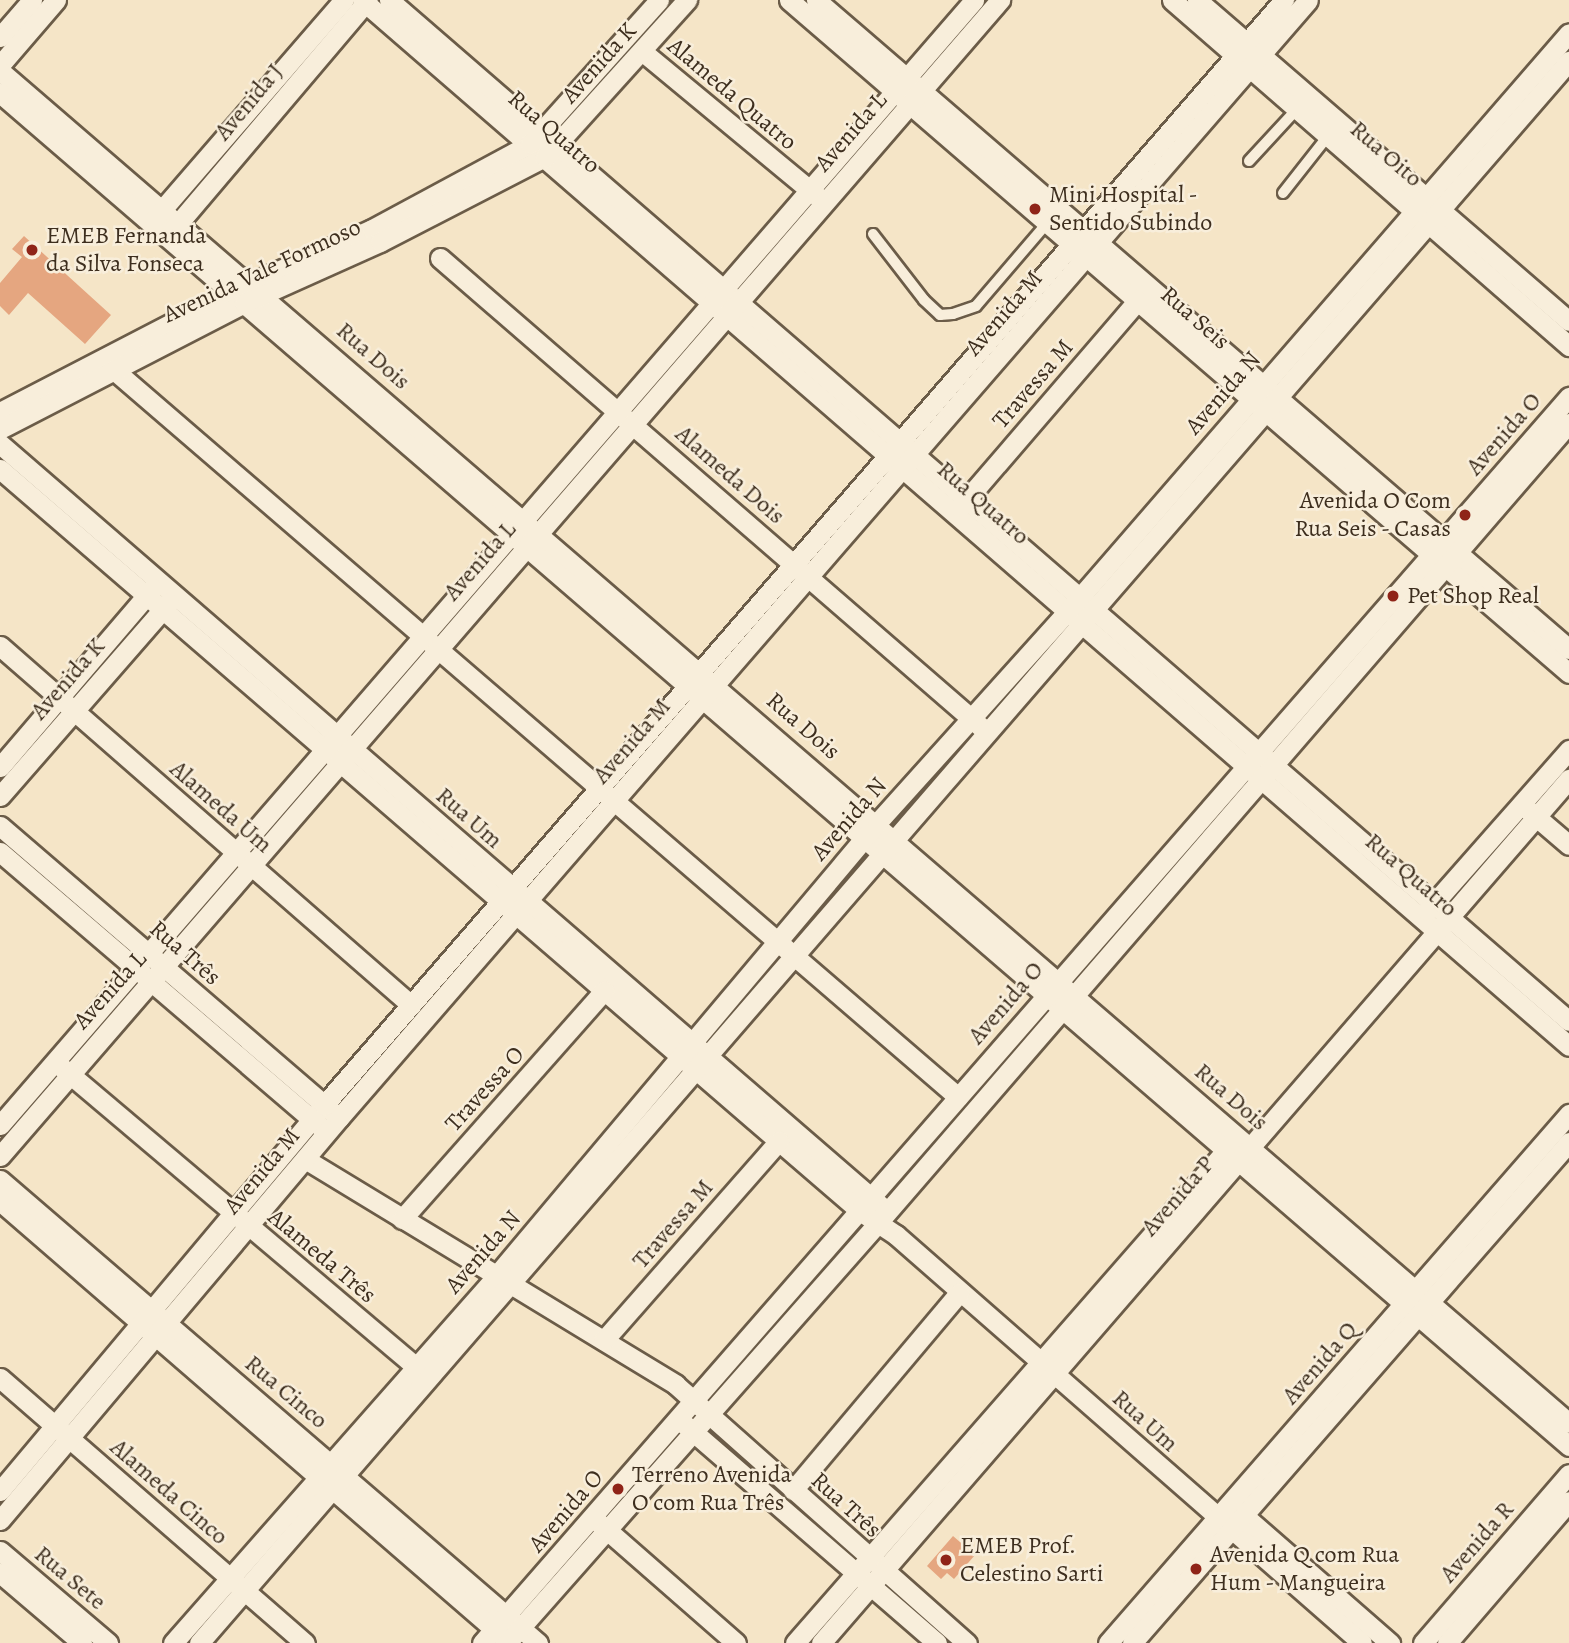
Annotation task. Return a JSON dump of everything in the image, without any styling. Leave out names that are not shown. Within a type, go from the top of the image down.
[{"type":"street","points":[[0,37],[32,0]]},
{"type":"street","points":[[0,65],[56,0]]},
{"type":"street","name":"Avenida J","points":[[157,216],[344,0]]},
{"type":"street","name":"Rua Quatro","points":[[390,0],[544,144]]},
{"type":"street","name":"Avenida K","points":[[544,144],[659,0]]},
{"type":"street","name":"Avenida K","points":[[544,144],[643,52],[687,0]]},
{"type":"street","name":"Rua Seis","points":[[789,0],[908,90],[1444,553],[1569,649]]},
{"type":"street","name":"Rua Seis","points":[[816,0],[1048,222],[1085,244],[1137,300],[1263,399]]},
{"type":"street","name":"Avenida L","points":[[908,90],[974,0]]},
{"type":"street","name":"Avenida L","points":[[0,1156],[61,1067],[141,959],[236,853],[338,749],[908,90],[1000,0]]},
{"type":"street","name":"Rua Oito","points":[[1172,0],[1247,55],[1426,209],[1569,346]]},
{"type":"street","name":"Rua Oito","points":[[1197,0],[1297,109],[1328,136],[1569,321]]},
{"type":"street","name":"Avenida M","points":[[0,1520],[62,1432],[325,1119],[1247,55],[1284,0]]},
{"type":"street","name":"Avenida M","points":[[1247,55],[1308,0]]},
{"type":"street","name":"Avenida J","points":[[173,230],[365,1]]},
{"type":"street","name":"Rua Quatro","points":[[365,1],[544,144],[1090,616],[1435,917],[1569,1046]]},
{"type":"street","name":"Avenida N","points":[[504,1280],[686,1049],[872,830],[1090,616],[1263,399],[1426,209],[1569,33]]},
{"type":"street","name":"Alameda Quatro","points":[[643,52],[816,195]]},
{"type":"street","name":"Avenida N","points":[[1426,209],[1569,61]]},
{"type":"street","name":"Rua Dois","points":[[0,71],[173,230],[702,683],[1417,1303],[1569,1446]]},
{"type":"street","name":"Rua Dois","points":[[0,93],[157,216]]},
{"type":"street","name":"Avenida Vale Formoso","points":[[0,412],[248,293],[544,144]]},
{"type":"street","name":"Alameda Dois","points":[[440,258],[979,725]]},
{"type":"street","name":"Avenida Vale Formoso","points":[[0,429],[114,370],[248,293]]},
{"type":"street","name":"Travessa M","points":[[961,505],[1137,300]]},
{"type":"street","points":[[114,370],[958,1097]]},
{"type":"street","name":"Avenida O","points":[[504,1635],[702,1408],[881,1219],[1060,993],[1444,553],[1569,397]]},
{"type":"street","name":"Avenida N","points":[[199,1643],[238,1584],[326,1470],[423,1373],[702,1063],[888,844],[1074,603],[1263,399]]},
{"type":"street","name":"Avenida O","points":[[1444,553],[1569,423]]},
{"type":"street","name":"Rua Um","points":[[0,444],[152,589],[866,1204],[959,1293],[1230,1516],[1390,1643]]},
{"type":"street","name":"Rua Um","points":[[0,469],[152,589]]},
{"type":"street","name":"Rua Seis","points":[[1444,553],[1569,673]]},
{"type":"street","name":"Avenida K","points":[[0,796],[152,589]]},
{"type":"street","name":"Avenida K","points":[[0,766],[168,603]]},
{"type":"street","name":"Alameda Um","points":[[0,646],[411,1005]]},
{"type":"street","name":"Avenida L","points":[[0,1125],[157,973],[251,866],[338,749]]},
{"type":"street","name":"Avenida P","points":[[795,1643],[869,1572],[1240,1148],[1529,810],[1569,750]]},
{"type":"street","name":"Avenida P","points":[[1529,810],[1569,779]]},
{"type":"street","points":[[1529,810],[1569,845]]},
{"type":"street","name":"Rua Três","points":[[0,826],[141,959],[325,1119]]},
{"type":"street","name":"Rua Três","points":[[0,852],[141,959]]},
{"type":"street","name":"Avenida M","points":[[240,1221],[305,1159],[325,1119],[411,1005],[514,901]]},
{"type":"street","name":"Rua Um","points":[[514,901],[604,991],[686,1049]]},
{"type":"street","name":"Rua Quatro","points":[[1435,917],[1569,1021]]},
{"type":"street","name":"Travessa O","points":[[402,1219],[604,991]]},
{"type":"street","name":"Avenida O","points":[[702,1408],[866,1204],[958,1097],[1060,993]]},
{"type":"street","name":"Rua Um","points":[[702,1063],[779,1141],[866,1204]]},
{"type":"street","name":"Alameda Três","points":[[61,1067],[423,1373]]},
{"type":"street","name":"Avenida Q","points":[[1108,1643],[1230,1516],[1302,1435],[1417,1303],[1569,1114]]},
{"type":"street","name":"Travessa M","points":[[604,1340],[779,1141]]},
{"type":"street","name":"Avenida Q","points":[[1417,1303],[1569,1143]]},
{"type":"street","name":"Rua Três","points":[[305,1159],[604,1340],[702,1408],[793,1490],[937,1643]]},
{"type":"street","name":"Rua Cinco","points":[[0,1180],[154,1322],[341,1483],[504,1635],[538,1643]]},
{"type":"street","name":"Rua Cinco","points":[[0,1201],[154,1322]]},
{"type":"street","points":[[793,1490],[959,1293]]},
{"type":"street","name":"Rua Dois","points":[[1417,1303],[1569,1423]]},
{"type":"street","name":"Avenida N","points":[[173,1643],[238,1584],[341,1483],[423,1373]]},
{"type":"street","name":"Alameda Cinco","points":[[0,1378],[305,1643]]},
{"type":"street","name":"Rua Três","points":[[686,1426],[869,1572],[967,1643]]},
{"type":"street","name":"Avenida M","points":[[0,1491],[62,1432]]},
{"type":"street","name":"Avenida R","points":[[1423,1643],[1569,1474]]},
{"type":"street","name":"Avenida R","points":[[1447,1643],[1569,1501]]},
{"type":"street","name":"Rua Um","points":[[1230,1516],[1362,1643]]},
{"type":"street","name":"Avenida Q","points":[[1132,1643],[1230,1516]]},
{"type":"street","points":[[600,1524],[736,1643]]},
{"type":"street","name":"Rua Sete","points":[[0,1551],[108,1643]]},
{"type":"street","name":"Avenida P","points":[[821,1643],[869,1572]]},
{"type":"street","name":"Rua Sete","points":[[0,1573],[82,1643]]},
{"type":"lane","points":[[1249,161],[1297,109]]},
{"type":"lane","points":[[1283,193],[1328,136]]},
{"type":"lane","points":[[873,234],[924,300],[940,315],[953,314],[976,306],[1048,222]]},
{"type":"building","points":[[24,236],[111,315],[85,344],[28,293],[9,315],[0,306],[0,283],[22,257],[12,249]]},
{"type":"building","points":[[953,1536],[975,1555],[954,1579],[947,1573],[941,1579],[927,1566]]},
{"type":"place","name":"Mini Hospital - Sentido Subindo","points":[[1035,209]]},
{"type":"place","name":"EMEB Fernanda da Silva Fonseca","points":[[32,250]]},
{"type":"place","name":"Avenida O Com Rua Seis - Casas","points":[[1465,515]]},
{"type":"place","name":"Pet Shop Real","points":[[1393,596]]},
{"type":"place","name":"Terreno Avenida O com Rua Três","points":[[618,1489]]},
{"type":"place","name":"EMEB Prof. Celestino Sarti","points":[[946,1560]]},
{"type":"place","name":"Avenida Q com Rua Hum - Mangueira","points":[[1196,1569]]}]
